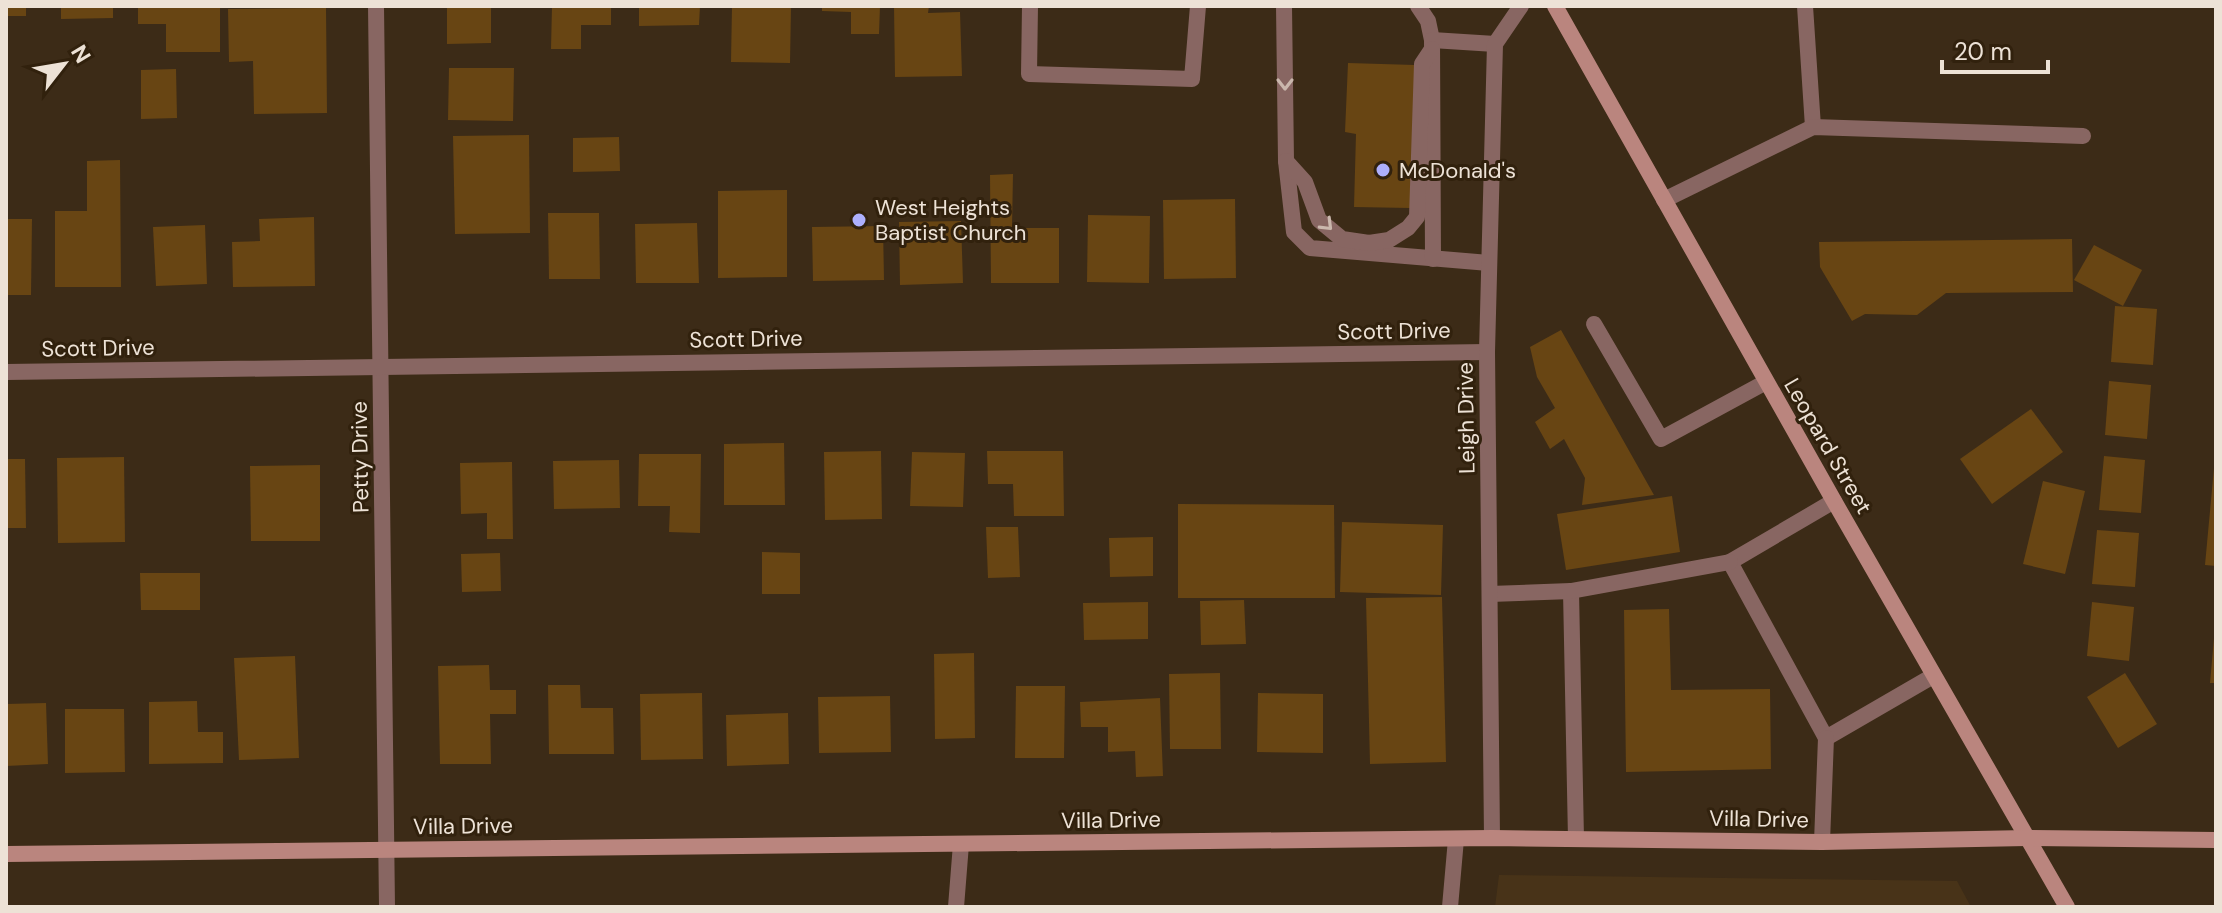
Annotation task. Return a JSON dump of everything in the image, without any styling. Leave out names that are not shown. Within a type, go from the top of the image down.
[{"type":"street","name":"Petty Drive","points":[[376,6],[387,907]]},
{"type":"street","points":[[1030,6],[1029,74],[1192,79],[1198,6]]},
{"type":"street","points":[[1284,6],[1286,161],[1294,232],[1310,248],[1489,263]]},
{"type":"street","points":[[1418,6],[1428,21],[1432,44],[1433,259]]},
{"type":"street","points":[[1432,44],[1495,44],[1521,6]]},
{"type":"street","name":"Leopard Street","points":[[1555,6],[2067,907]]},
{"type":"street","points":[[1805,6],[1813,127]]},
{"type":"street","points":[[1286,161],[1305,182],[1319,220],[1342,239],[1369,243],[1389,240],[1408,228],[1417,217],[1422,64],[1432,44]]},
{"type":"street","name":"Leigh Drive","points":[[1492,838],[1487,352],[1495,44]]},
{"type":"street","points":[[1664,200],[1813,127],[2083,136]]},
{"type":"street","points":[[1594,324],[1661,439],[1766,382]]},
{"type":"street","name":"Scott Drive","points":[[6,372],[1487,352]]},
{"type":"street","points":[[1490,594],[1571,591],[1730,562],[1834,501]]},
{"type":"street","points":[[1730,562],[1826,738],[1822,842]]},
{"type":"street","points":[[1571,591],[1576,839]]},
{"type":"street","points":[[1826,738],[1933,676]]},
{"type":"street","name":"Villa Drive","points":[[6,854],[1492,838],[1822,842],[2027,838],[2216,840]]},
{"type":"street","points":[[1450,907],[1456,839]]},
{"type":"street","points":[[956,907],[961,844]]},
{"type":"shaded area","points":[[1499,875],[1957,881],[1971,907],[1495,907]]},
{"type":"building","points":[[6,6],[26,6],[26,16],[6,16]]},
{"type":"building","points":[[61,6],[113,6],[113,18],[61,19]]},
{"type":"building","points":[[138,6],[220,6],[220,52],[166,52],[166,24],[138,24]]},
{"type":"building","points":[[447,6],[491,6],[491,43],[447,44]]},
{"type":"building","points":[[552,6],[611,6],[611,25],[581,25],[581,49],[551,49]]},
{"type":"building","points":[[639,6],[700,6],[699,25],[639,26]]},
{"type":"building","points":[[732,6],[791,6],[790,63],[731,62]]},
{"type":"building","points":[[822,6],[880,6],[879,34],[851,34],[851,12],[822,11]]},
{"type":"building","points":[[894,6],[929,6],[928,13],[960,12],[962,76],[895,77]]},
{"type":"building","points":[[326,8],[327,113],[254,114],[253,61],[229,62],[228,9]]},
{"type":"building","name":"McDonald's","points":[[1348,63],[1415,65],[1410,208],[1354,207],[1356,134],[1345,132]]},
{"type":"building","points":[[449,68],[514,68],[513,121],[448,120]]},
{"type":"building","points":[[176,69],[177,118],[141,119],[141,70]]},
{"type":"building","points":[[529,135],[530,233],[455,234],[453,136]]},
{"type":"building","points":[[619,137],[620,171],[573,172],[573,138]]},
{"type":"building","points":[[120,160],[121,287],[55,287],[55,211],[87,211],[87,161]]},
{"type":"building","points":[[1013,174],[1012,228],[1059,228],[1059,283],[991,283],[990,175]]},
{"type":"building","points":[[787,190],[787,277],[718,278],[718,191]]},
{"type":"building","points":[[1235,199],[1236,278],[1164,279],[1163,200]]},
{"type":"building","points":[[548,213],[599,213],[600,279],[549,279]]},
{"type":"building","points":[[1088,215],[1150,216],[1149,283],[1087,282]]},
{"type":"building","points":[[314,217],[315,286],[233,287],[232,242],[260,241],[259,219]]},
{"type":"building","points":[[6,219],[32,219],[31,295],[6,295]]},
{"type":"building","points":[[961,221],[963,283],[900,285],[899,222]]},
{"type":"building","points":[[697,223],[699,283],[636,283],[635,224]]},
{"type":"building","points":[[205,225],[207,284],[156,286],[153,227]]},
{"type":"building","points":[[883,226],[884,280],[813,281],[812,227]]},
{"type":"building","points":[[2072,239],[2073,292],[1946,293],[1917,315],[1865,314],[1852,321],[1820,267],[1819,242]]},
{"type":"building","points":[[2094,245],[2142,270],[2123,306],[2074,280]]},
{"type":"building","points":[[2115,306],[2157,309],[2153,365],[2111,362]]},
{"type":"building","points":[[1561,330],[1654,495],[1582,505],[1585,478],[1564,439],[1550,449],[1535,422],[1555,408],[1537,377],[1530,347]]},
{"type":"building","points":[[2109,381],[2151,385],[2147,439],[2105,435]]},
{"type":"building","points":[[2031,409],[2063,452],[1992,504],[1960,459]]},
{"type":"building","points":[[784,443],[785,505],[724,505],[724,444]]},
{"type":"building","points":[[881,451],[882,519],[825,520],[824,452]]},
{"type":"building","points":[[987,451],[1063,451],[1064,516],[1014,516],[1013,484],[988,484]]},
{"type":"building","points":[[912,452],[965,453],[963,507],[910,506]]},
{"type":"building","points":[[639,454],[701,454],[700,533],[669,532],[670,506],[638,506]]},
{"type":"building","points":[[2104,456],[2145,460],[2141,513],[2099,510]]},
{"type":"building","points":[[124,457],[125,542],[58,543],[57,458]]},
{"type":"building","points":[[6,459],[25,459],[26,528],[6,528]]},
{"type":"building","points":[[619,460],[620,508],[554,509],[553,461]]},
{"type":"building","points":[[512,462],[513,539],[487,539],[487,513],[461,514],[460,463]]},
{"type":"building","points":[[320,465],[320,541],[251,541],[250,466]]},
{"type":"building","points":[[2216,468],[2216,566],[2205,565]]},
{"type":"building","points":[[2043,481],[2085,491],[2065,574],[2023,564]]},
{"type":"building","points":[[1672,496],[1680,552],[1566,570],[1557,514]]},
{"type":"building","points":[[1178,504],[1334,505],[1335,598],[1178,598]]},
{"type":"building","points":[[1342,522],[1443,525],[1441,595],[1340,592]]},
{"type":"building","points":[[986,527],[1018,527],[1020,577],[988,578]]},
{"type":"building","points":[[2097,530],[2139,533],[2135,587],[2092,584]]},
{"type":"building","points":[[1153,537],[1153,576],[1110,577],[1109,538]]},
{"type":"building","points":[[762,552],[800,553],[800,594],[762,594]]},
{"type":"building","points":[[500,553],[501,591],[462,592],[461,554]]},
{"type":"building","points":[[140,573],[200,573],[200,610],[141,610]]},
{"type":"building","points":[[1442,597],[1446,762],[1370,764],[1366,598]]},
{"type":"building","points":[[1244,600],[1246,644],[1201,645],[1200,601]]},
{"type":"building","points":[[1148,602],[1148,639],[1084,640],[1083,603]]},
{"type":"building","points":[[2092,602],[2134,607],[2129,661],[2087,656]]},
{"type":"building","points":[[1669,609],[1671,690],[1770,689],[1771,769],[1626,772],[1624,610]]},
{"type":"building","points":[[2214,638],[2216,683],[2210,683]]},
{"type":"building","points":[[974,653],[975,738],[935,739],[934,654]]},
{"type":"building","points":[[295,656],[299,758],[239,760],[234,658]]},
{"type":"building","points":[[489,665],[490,690],[516,690],[516,714],[490,714],[491,764],[440,764],[438,666]]},
{"type":"building","points":[[1220,673],[1221,749],[1170,749],[1169,674]]},
{"type":"building","points":[[2125,673],[2157,724],[2118,748],[2087,697]]},
{"type":"building","points":[[548,685],[580,685],[581,708],[613,708],[614,754],[549,754]]},
{"type":"building","points":[[1016,686],[1065,686],[1064,758],[1015,758]]},
{"type":"building","points":[[702,693],[703,759],[641,760],[640,694]]},
{"type":"building","points":[[1258,693],[1323,694],[1323,753],[1257,752]]},
{"type":"building","points":[[890,696],[891,752],[819,753],[818,697]]},
{"type":"building","points":[[1160,698],[1163,776],[1136,777],[1135,751],[1108,752],[1108,727],[1081,727],[1080,702]]},
{"type":"building","points":[[197,701],[198,732],[223,732],[223,763],[149,764],[149,702]]},
{"type":"building","points":[[46,703],[48,764],[6,766],[6,704]]},
{"type":"building","points":[[65,709],[124,709],[125,772],[65,773]]},
{"type":"building","points":[[788,713],[789,764],[727,766],[726,715]]},
{"type":"place","name":"McDonald's","points":[[1383,170]]},
{"type":"place","name":"West Heights Baptist Church","points":[[859,220]]}]
